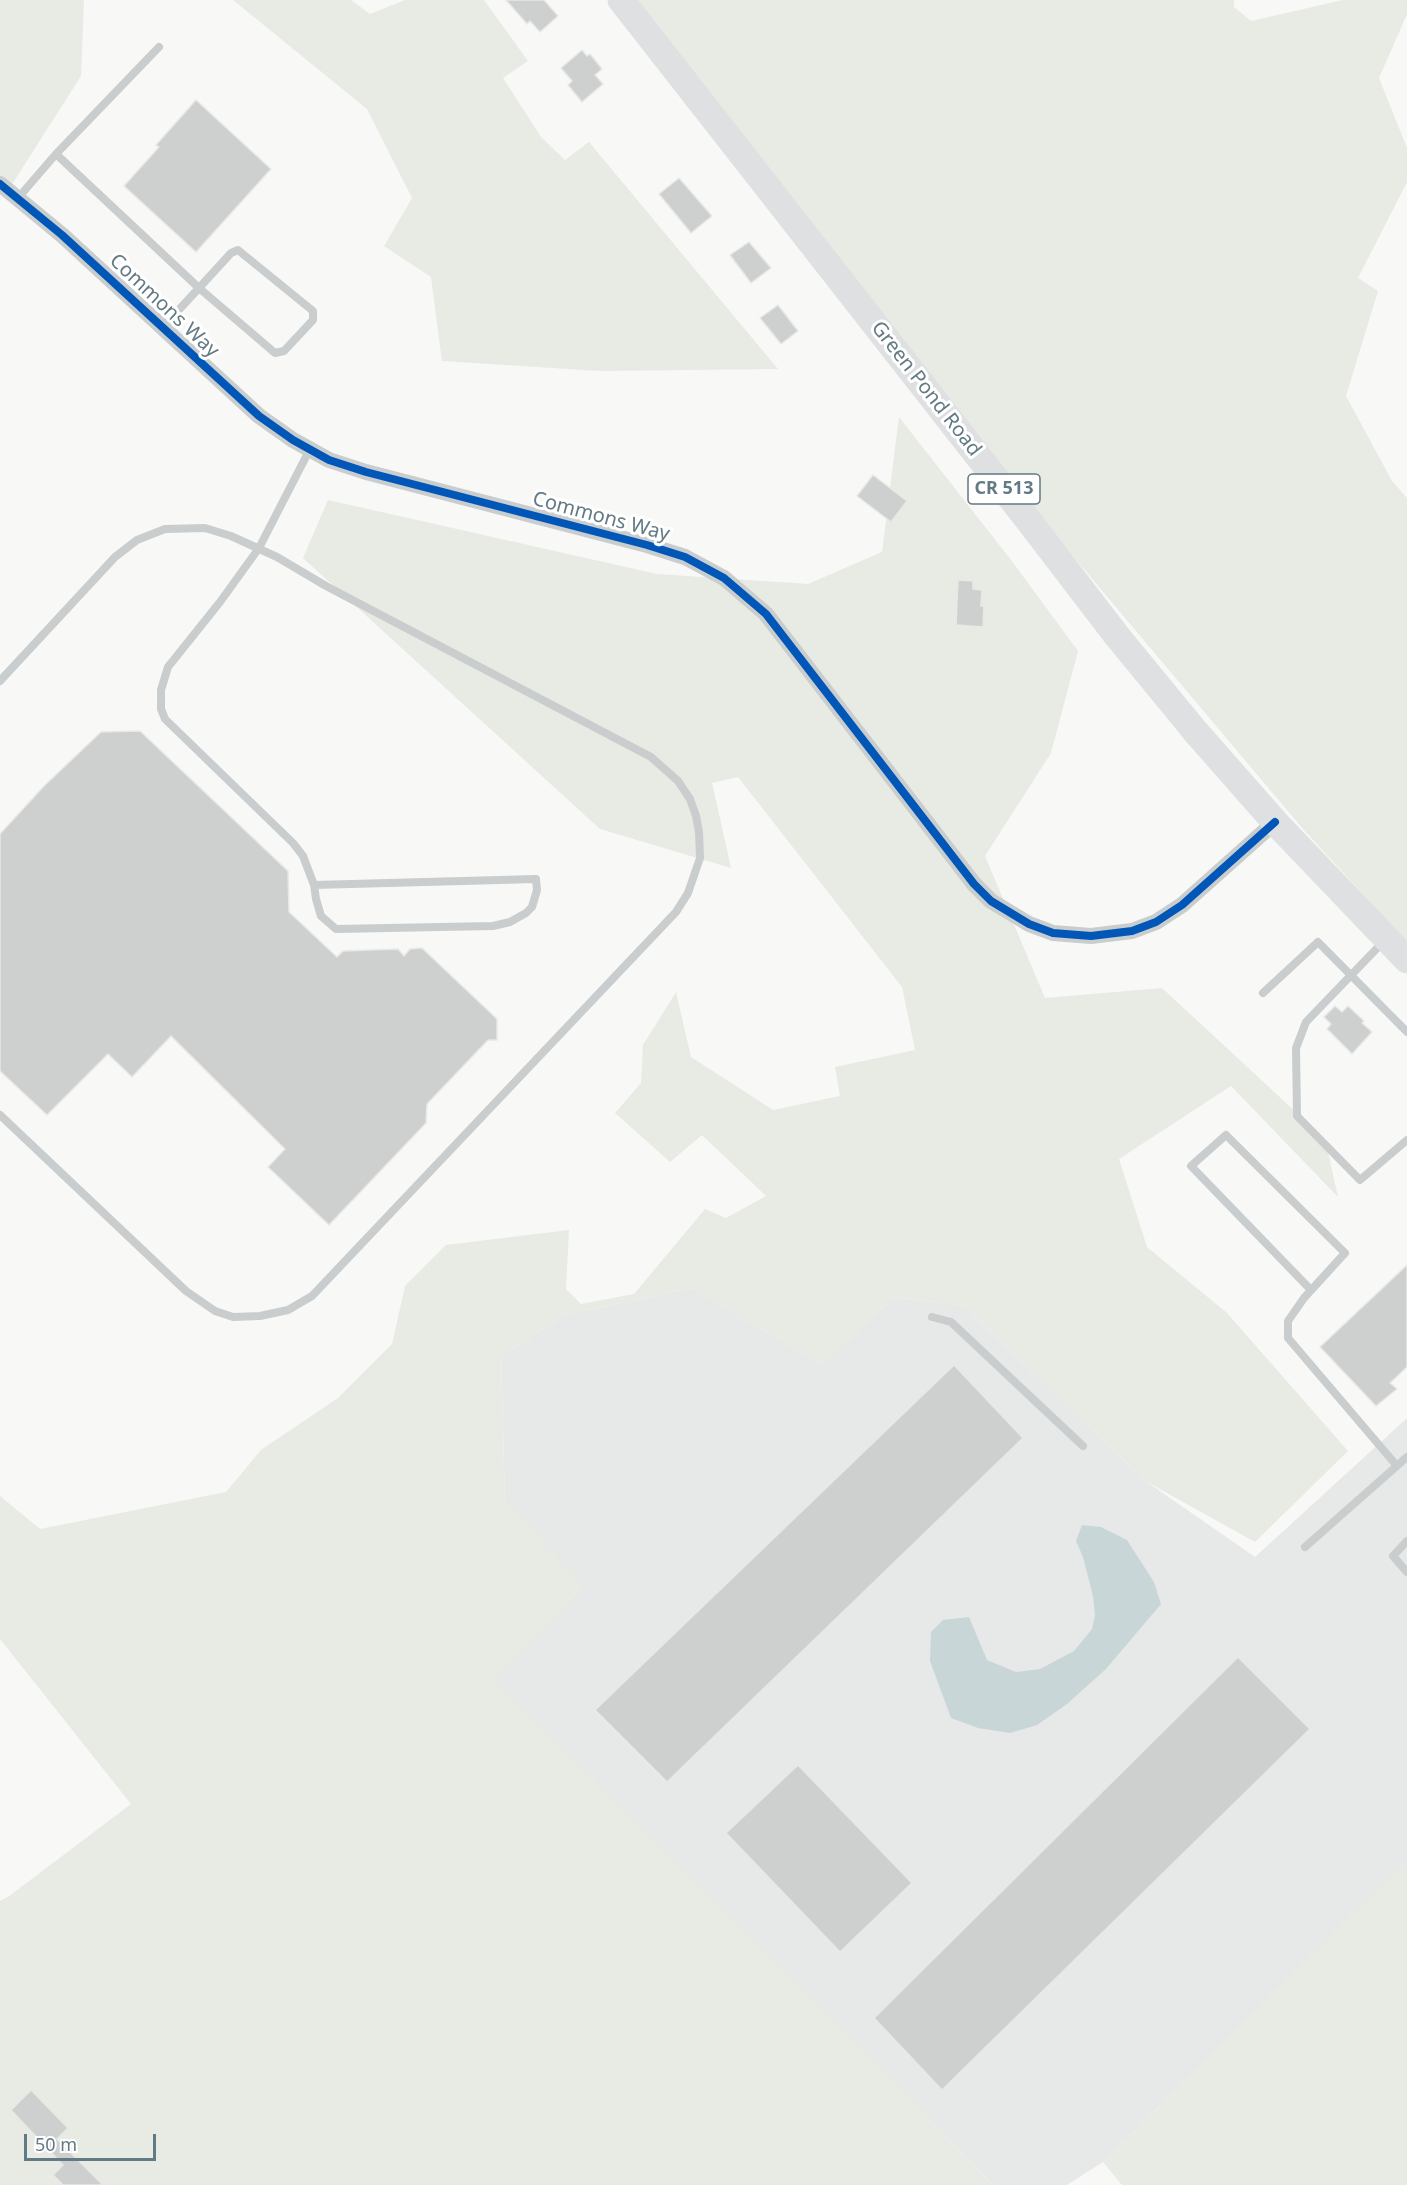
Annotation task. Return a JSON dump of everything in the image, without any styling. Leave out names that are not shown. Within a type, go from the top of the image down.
[{"type":"main road","name":"Green Pond Road","points":[[621,0],[1025,515],[1117,636],[1195,731],[1275,822],[1407,960]]},
{"type":"street","name":"Commons Way","points":[[0,184],[62,235],[259,416],[293,440],[329,460],[366,472],[647,545],[685,557],[724,578],[766,614],[974,884],[991,901],[1029,924],[1053,933],[1091,936],[1132,931],[1156,922],[1182,905],[1275,822]]},
{"type":"lane","points":[[18,198],[56,154],[159,47]]},
{"type":"lane","points":[[56,154],[199,288],[275,353],[284,351],[313,320],[313,311],[238,250],[231,253],[199,288],[163,327]]},
{"type":"lane","points":[[310,449],[259,548],[220,602],[168,667],[161,690],[161,709],[165,719],[293,843],[303,856],[314,885],[321,916],[336,929],[493,926],[510,922],[526,913],[535,899],[536,879],[314,885]]},
{"type":"lane","points":[[0,681],[116,557],[137,540],[165,529],[205,528],[231,536],[278,557],[326,586],[633,746],[664,767],[690,799],[696,816],[700,858],[688,894],[676,912],[312,1296],[288,1310],[260,1316],[233,1317],[215,1311],[186,1291],[0,1115]]},
{"type":"lane","points":[[1387,939],[1306,1022],[1296,1048],[1297,1116],[1360,1180],[1407,1140]]},
{"type":"lane","points":[[1263,993],[1318,942],[1407,1032]]},
{"type":"lane","points":[[1311,1290],[1191,1167],[1226,1135],[1345,1253],[1311,1290],[1288,1321],[1288,1338],[1397,1466]]},
{"type":"lane","points":[[932,1317],[951,1322],[1083,1446]]},
{"type":"lane","points":[[1305,1547],[1407,1457]]},
{"type":"lane","points":[[1407,1541],[1393,1556],[1407,1572]]},
{"type":"shaded area","points":[[0,0],[84,0],[81,76],[9,189],[0,181]]},
{"type":"shaded area","points":[[233,0],[351,0],[370,14],[405,0],[484,0],[528,61],[503,78],[541,137],[565,160],[589,142],[778,369],[600,371],[442,361],[431,277],[384,246],[412,198],[367,109]]},
{"type":"shaded area","points":[[635,0],[1234,0],[1234,7],[1251,21],[1343,0],[1407,0],[1407,14],[1379,78],[1407,148],[1407,182],[1358,278],[1378,291],[1346,396],[1392,481],[1407,498],[1407,942],[1303,829],[1029,504]]},
{"type":"shaded area","points":[[899,417],[1011,560],[1078,651],[1051,753],[985,856],[1045,998],[1162,988],[1325,1139],[1338,1197],[1231,1086],[1119,1159],[1147,1247],[1227,1313],[1348,1451],[1255,1542],[1147,1482],[963,1306],[894,1297],[822,1364],[691,1288],[565,1315],[501,1356],[505,1502],[584,1585],[493,1677],[993,2185],[0,2185],[0,1901],[131,1804],[0,1639],[0,1496],[40,1529],[226,1492],[261,1450],[338,1398],[392,1344],[405,1286],[446,1245],[569,1230],[566,1289],[581,1304],[634,1294],[705,1209],[726,1218],[766,1196],[702,1135],[670,1162],[615,1113],[641,1083],[643,1045],[676,992],[691,1057],[773,1110],[840,1096],[835,1067],[915,1050],[902,987],[738,777],[712,783],[731,868],[600,829],[303,558],[328,500],[657,574],[808,584],[882,552]]},
{"type":"shaded area","points":[[691,1288],[822,1364],[894,1297],[963,1306],[1147,1482],[1255,1557],[1407,1418],[1407,1863],[1103,2162],[1067,2185],[993,2185],[492,1677],[583,1586],[505,1502],[501,1356],[565,1315]]},
{"type":"shaded area","points":[[1082,1525],[1101,1527],[1127,1540],[1154,1582],[1161,1604],[1106,1669],[1067,1704],[1037,1725],[1010,1733],[978,1728],[951,1718],[930,1661],[931,1632],[943,1620],[969,1617],[987,1660],[1016,1672],[1040,1669],[1074,1651],[1092,1629],[1095,1615],[1093,1596],[1083,1557],[1076,1541]]},
{"type":"shaded area","points":[[1407,1863],[1407,2185],[1122,2185],[1103,2162]]},
{"type":"building","points":[[506,0],[544,0],[558,16],[540,32],[530,21],[527,24]]},
{"type":"building","points":[[582,50],[587,56],[590,54],[602,69],[595,75],[603,84],[582,102],[568,85],[572,81],[561,68]]},
{"type":"building","points":[[196,100],[271,169],[196,252],[124,186],[159,147],[156,145]]},
{"type":"building","points":[[679,178],[712,216],[691,233],[659,194]]},
{"type":"building","points":[[749,242],[771,268],[751,283],[730,255]]},
{"type":"building","points":[[778,305],[798,331],[781,344],[760,318]]},
{"type":"building","points":[[873,475],[907,501],[891,522],[857,496]]},
{"type":"building","points":[[958,580],[973,581],[973,589],[982,590],[983,627],[956,625]]},
{"type":"building","points":[[140,731],[288,871],[289,912],[337,957],[343,951],[398,949],[404,956],[410,949],[422,948],[497,1019],[497,1040],[488,1040],[427,1104],[426,1123],[329,1225],[268,1167],[285,1149],[171,1036],[132,1077],[108,1054],[47,1115],[0,1071],[0,834],[44,786],[101,732]]},
{"type":"building","points":[[1335,1006],[1342,1012],[1348,1006],[1372,1032],[1352,1054],[1327,1029],[1331,1024],[1324,1017]]},
{"type":"building","points":[[1407,1265],[1407,1367],[1390,1383],[1397,1389],[1376,1406],[1320,1347]]},
{"type":"building","points":[[954,1365],[1023,1438],[667,1782],[595,1710]]},
{"type":"building","points":[[1238,1657],[1310,1729],[942,2090],[874,2018]]},
{"type":"building","points":[[798,1765],[912,1883],[840,1952],[726,1833]]},
{"type":"building","points":[[31,2090],[68,2128],[57,2139],[103,2185],[63,2185],[53,2175],[63,2165],[11,2110]]},
{"type":"cycle path","points":[[0,184],[62,235],[259,416],[293,440],[329,460],[366,472],[647,545],[685,557],[724,578],[766,614],[974,884],[991,901],[1029,924],[1053,933],[1091,936],[1132,931],[1156,922],[1182,905],[1275,822]]}]
